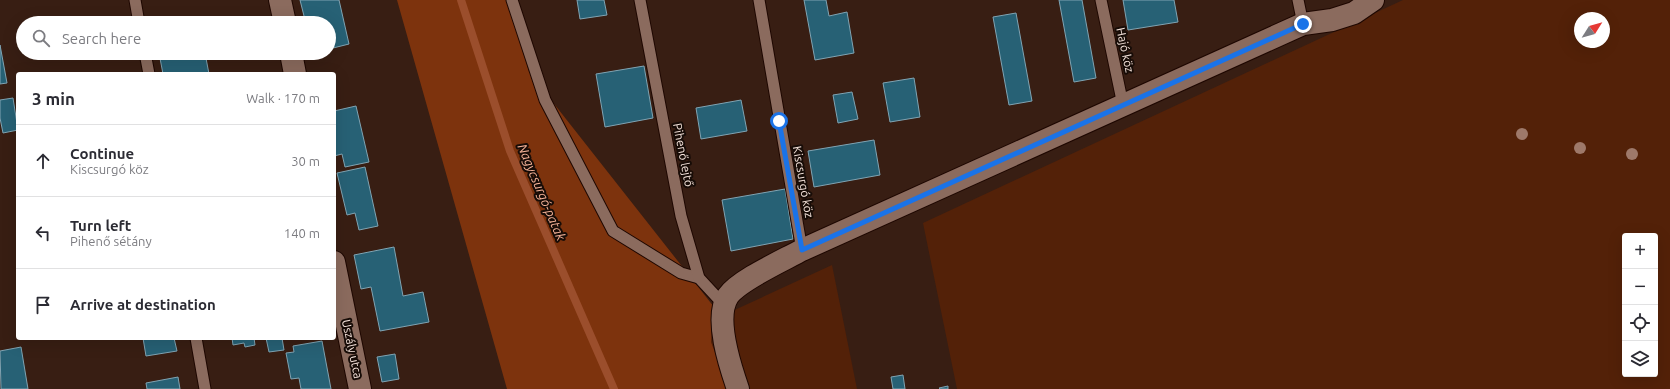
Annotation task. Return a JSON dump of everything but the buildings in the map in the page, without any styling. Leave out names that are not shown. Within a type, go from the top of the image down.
[{"type":"street","points":[[280,0],[283,16]]},
{"type":"street","points":[[738,389],[723,333],[724,305],[729,294],[757,274],[802,250],[1303,24],[1332,20],[1354,13],[1373,0]]},
{"type":"street","points":[[292,60],[295,72]]},
{"type":"street","name":"Uszály utca","points":[[336,272],[360,389]]},
{"type":"lane","points":[[135,0],[138,16]]},
{"type":"lane","points":[[512,0],[545,100],[613,231],[681,273],[699,278]]},
{"type":"lane","name":"Pihenő lejtő","points":[[640,0],[681,216],[699,278],[724,305]]},
{"type":"lane","name":"Kiscsurgó köz","points":[[759,0],[802,250]]},
{"type":"lane","name":"Hajó köz","points":[[1100,0],[1123,105]]},
{"type":"lane","points":[[1298,0],[1303,24]]},
{"type":"lane","points":[[146,60],[148,72]]},
{"type":"lane","points":[[196,340],[205,389]]},
{"type":"shaded area","points":[[397,0],[510,0],[529,72],[714,307],[711,342],[729,389],[507,389]]},
{"type":"shaded area","points":[[1403,0],[1670,0],[1670,389],[957,389],[923,223]]},
{"type":"shaded area","points":[[832,265],[857,389],[729,389],[711,342],[713,326],[728,313]]},
{"type":"waterway","name":"Nagycsurgó-patak","points":[[461,0],[510,151],[614,389]]},
{"type":"route","points":[[779,121],[802,250],[974,174],[1303,24]]}]
